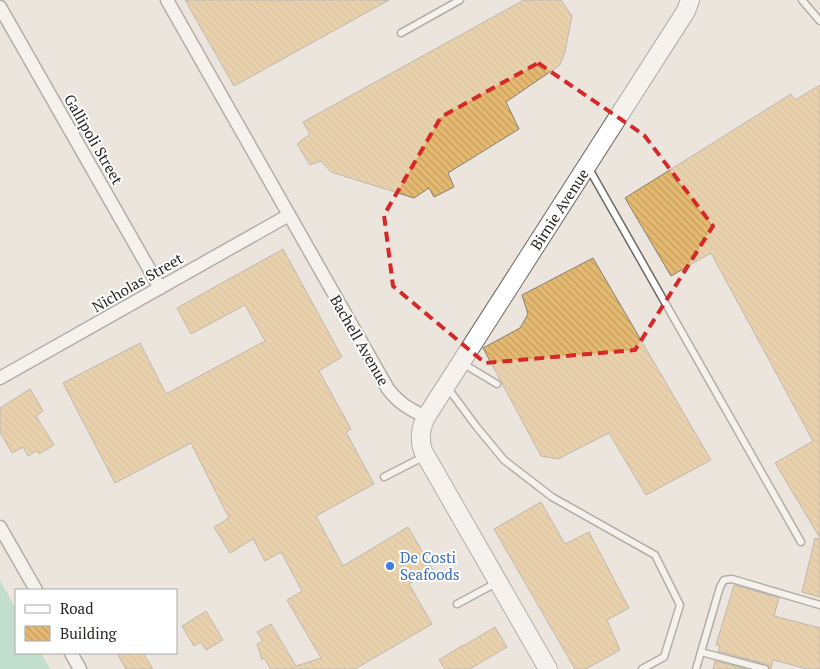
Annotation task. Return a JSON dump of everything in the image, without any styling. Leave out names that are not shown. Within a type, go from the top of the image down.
[{"type":"main road","name":"Birnie Avenue","points":[[426,417],[686,11],[690,0]]},
{"type":"main road","points":[[426,417],[420,434],[426,456],[548,669]]},
{"type":"street","name":"Bachell Avenue","points":[[167,0],[388,389],[397,400],[426,417]]},
{"type":"street","name":"Gallipoli Street","points":[[0,7],[160,288]]},
{"type":"street","name":"Nicholas Street","points":[[0,378],[289,215]]},
{"type":"street","points":[[0,528],[35,589]]},
{"type":"street","points":[[72,654],[80,669]]},
{"type":"lane","points":[[401,33],[460,0]]},
{"type":"lane","points":[[802,0],[820,21]]},
{"type":"lane","points":[[587,166],[801,542]]},
{"type":"lane","points":[[461,362],[497,384]]},
{"type":"lane","points":[[446,386],[504,460],[552,497],[655,555],[680,605],[664,657],[642,669]]},
{"type":"lane","points":[[384,477],[426,456]]},
{"type":"lane","points":[[696,669],[720,586],[724,580],[732,579],[820,605]]},
{"type":"lane","points":[[457,604],[498,582]]},
{"type":"lane","points":[[701,652],[765,669]]},
{"type":"highlighted area","points":[[538,63],[644,135],[713,226],[635,350],[485,363],[393,286],[384,215],[441,117]]},
{"type":"green space","points":[[0,580],[15,607],[15,654],[42,654],[50,669],[0,669]]},
{"type":"building","points":[[185,0],[389,0],[234,86]]},
{"type":"building","points":[[524,0],[561,0],[572,16],[565,52],[560,65],[506,102],[519,129],[448,173],[454,187],[434,197],[429,188],[414,198],[331,172],[321,161],[310,165],[297,144],[310,134],[303,122]]},
{"type":"building","points":[[820,85],[820,538],[775,463],[813,441],[711,253],[671,276],[625,198],[791,94],[795,100]]},
{"type":"building","points":[[283,249],[342,357],[319,371],[351,429],[346,432],[374,484],[316,516],[343,566],[408,527],[433,570],[409,584],[432,624],[355,669],[271,669],[264,658],[262,660],[257,644],[263,641],[257,632],[271,624],[296,666],[321,658],[287,600],[302,591],[281,552],[265,561],[253,539],[230,553],[214,527],[229,518],[191,443],[115,483],[63,383],[140,343],[166,394],[265,341],[245,305],[191,334],[177,308]]},
{"type":"building","points":[[593,258],[711,460],[646,495],[609,433],[558,459],[541,456],[483,348],[520,328],[528,314],[522,295]]},
{"type":"building","points":[[30,389],[43,411],[36,416],[54,445],[39,454],[36,451],[28,456],[23,447],[12,453],[0,432],[0,408]]},
{"type":"building","points":[[541,502],[565,544],[589,532],[629,608],[607,620],[620,650],[586,669],[575,669],[494,529]]},
{"type":"building","points":[[815,538],[820,539],[820,597],[802,592]]},
{"type":"building","points":[[734,585],[779,598],[774,616],[820,628],[820,669],[808,669],[773,660],[770,669],[766,664],[718,651],[720,646],[716,645]]},
{"type":"building","points":[[206,611],[223,640],[206,650],[201,642],[194,646],[182,626]]},
{"type":"building","points":[[495,627],[507,647],[470,669],[445,669],[439,660]]},
{"type":"building","points":[[118,654],[144,654],[153,669],[126,669]]},
{"type":"building","points":[[715,661],[746,669],[713,669]]},
{"type":"place","name":"De Costi Seafoods","points":[[390,566]]}]
